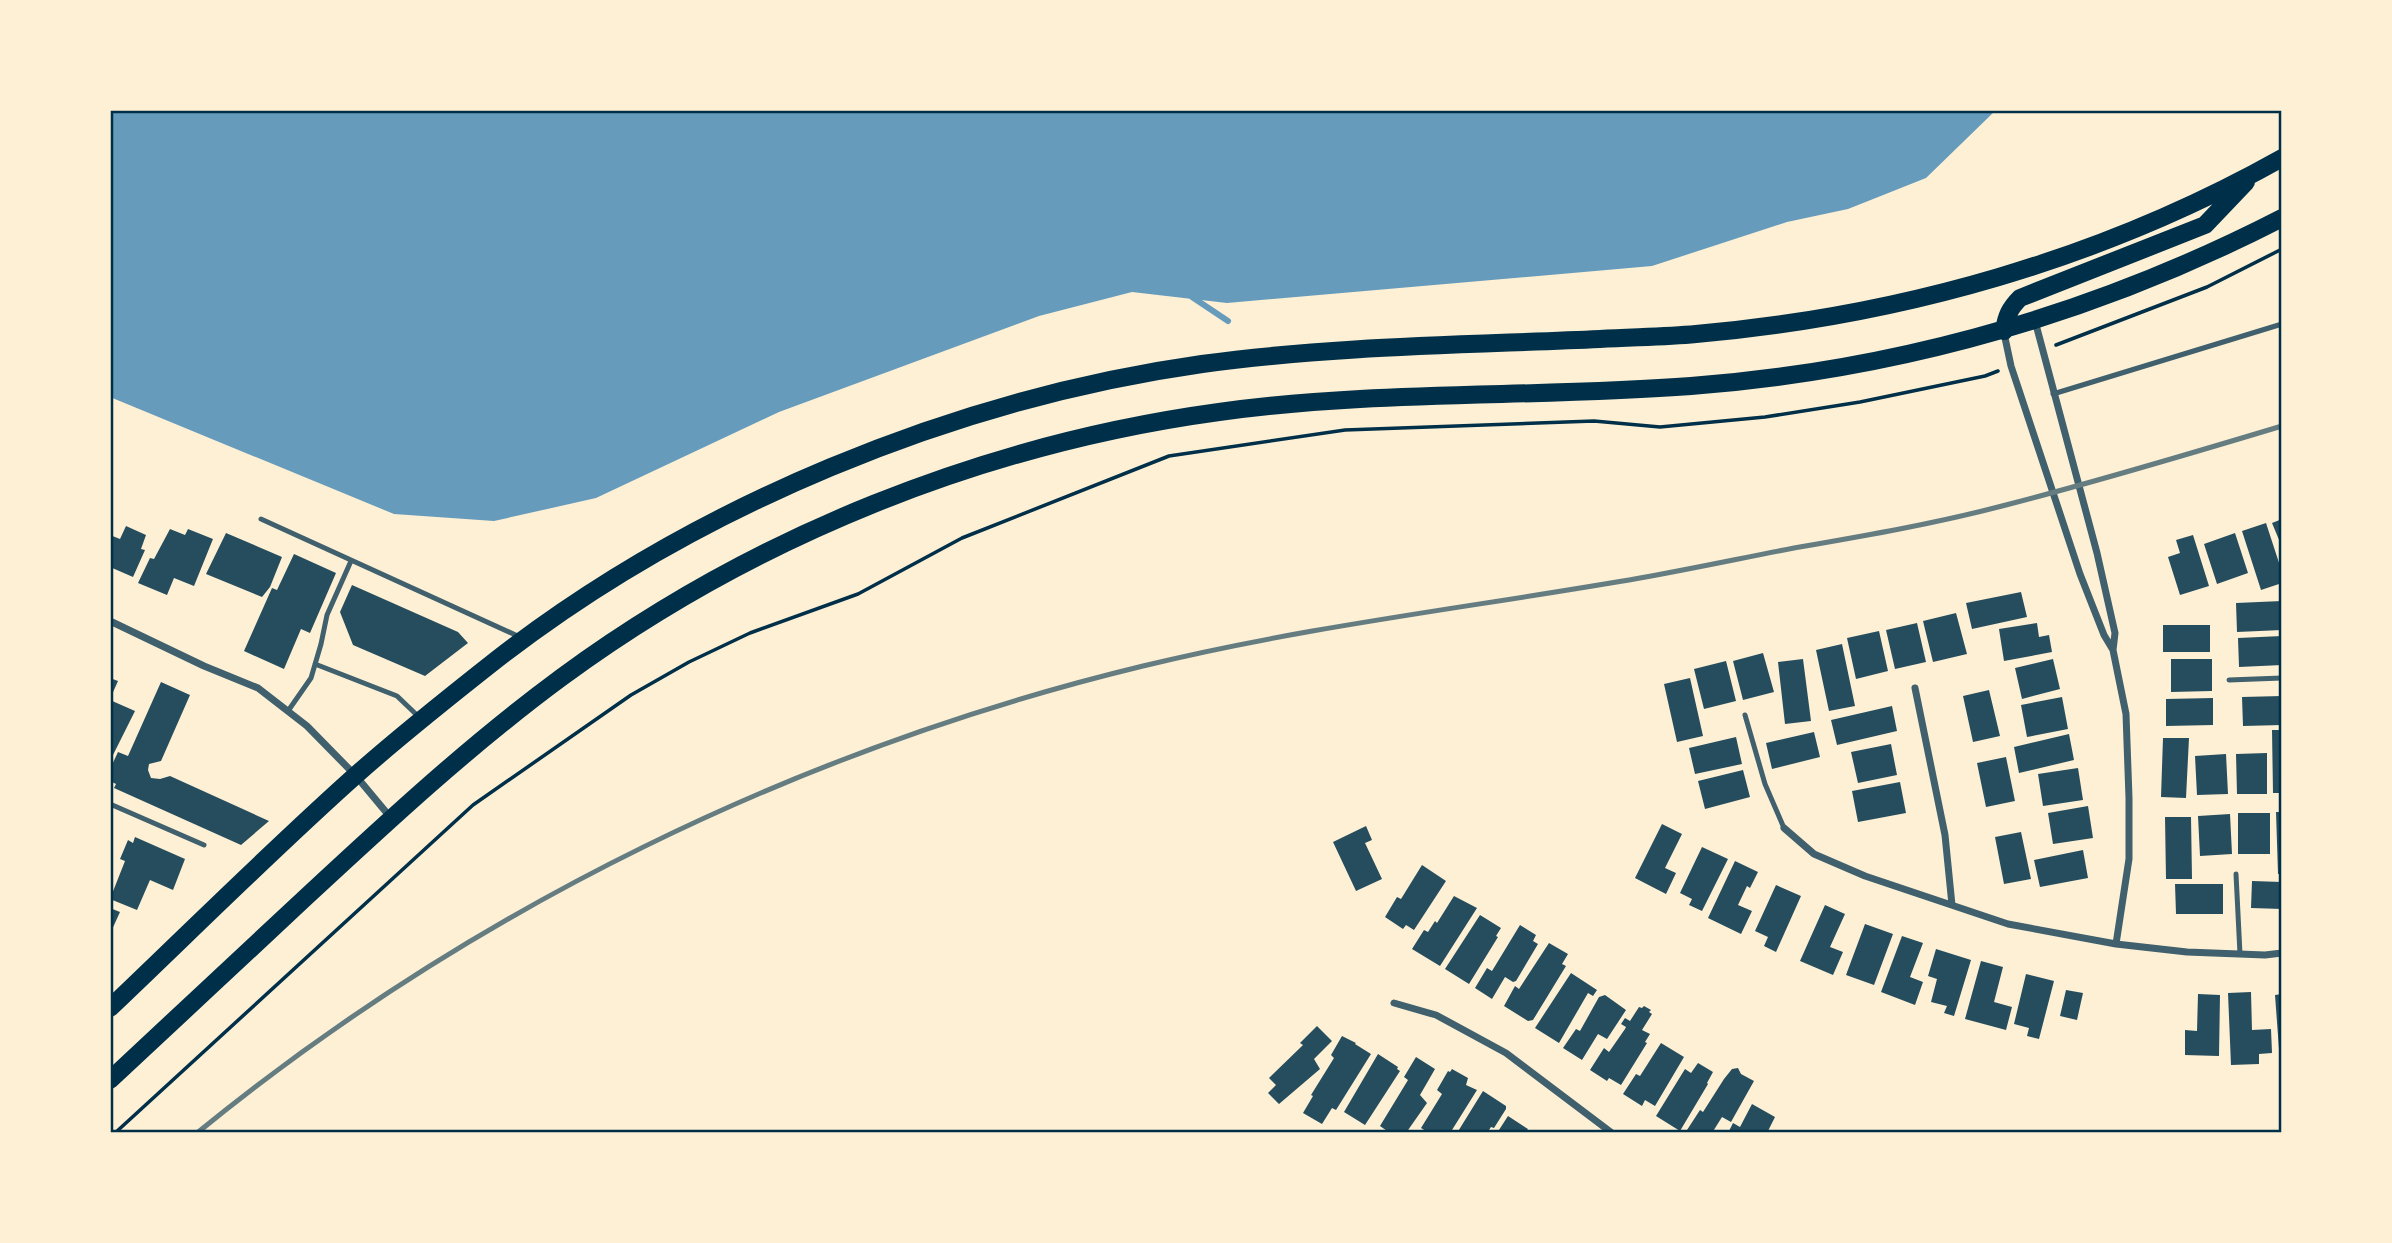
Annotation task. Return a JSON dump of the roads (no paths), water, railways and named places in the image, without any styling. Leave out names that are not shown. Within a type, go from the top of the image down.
[{"type":"main road","points":[[110,1008],[356,776],[525,639],[590,594],[684,538],[782,488],[883,446],[987,412],[1093,384],[1200,365],[1309,353],[1689,335],[1773,327],[1856,313],[1938,295],[2031,268],[2099,244],[2177,211],[2282,158]]},
{"type":"main road","points":[[2004,331],[2005,318],[2020,298],[2205,225],[2253,174]]},
{"type":"main road","points":[[110,1080],[391,818],[510,717],[557,681],[685,597],[757,557],[875,503],[1009,457],[1100,434],[1216,412],[1286,404],[1685,387],[1846,368],[2004,331],[2103,298],[2169,272],[2282,218]]},
{"type":"street","points":[[2035,321],[2105,587],[2115,633],[2113,650],[2126,714],[2129,859],[2116,944]]},
{"type":"street","points":[[2004,331],[2011,366],[2080,574],[2104,635],[2113,650]]},
{"type":"street","points":[[110,621],[204,666],[258,688],[307,726],[356,776],[391,818]]},
{"type":"street","points":[[1915,688],[1945,835],[1952,905]]},
{"type":"street","points":[[1784,828],[1814,854],[1865,876],[2008,925],[2116,944],[2187,952],[2265,956],[2282,953]]},
{"type":"street","points":[[1394,1003],[1436,1015],[1506,1052],[1612,1133]]},
{"type":"lane","points":[[2053,394],[2282,324]]},
{"type":"lane","points":[[261,519],[525,639]]},
{"type":"lane","points":[[288,711],[311,678],[327,615],[351,561]]},
{"type":"lane","points":[[315,664],[397,696],[422,720]]},
{"type":"lane","points":[[2229,680],[2282,678]]},
{"type":"lane","points":[[1745,715],[1765,784],[1784,828]]},
{"type":"lane","points":[[110,804],[204,845]]},
{"type":"lane","points":[[2236,874],[2240,954]]},
{"type":"water","points":[[110,110],[1996,110],[1926,178],[1848,209],[1787,222],[1652,266],[1227,303],[1132,292],[1039,316],[779,412],[596,498],[494,521],[394,514],[110,397]]},
{"type":"waterway","points":[[1192,297],[1228,321]]},
{"type":"railway","points":[[197,1133],[302,1052],[412,977],[526,909],[644,847],[765,791],[889,742],[1015,701],[1143,666],[1266,639],[1640,578],[1924,524],[2072,487],[2282,426]]}]
